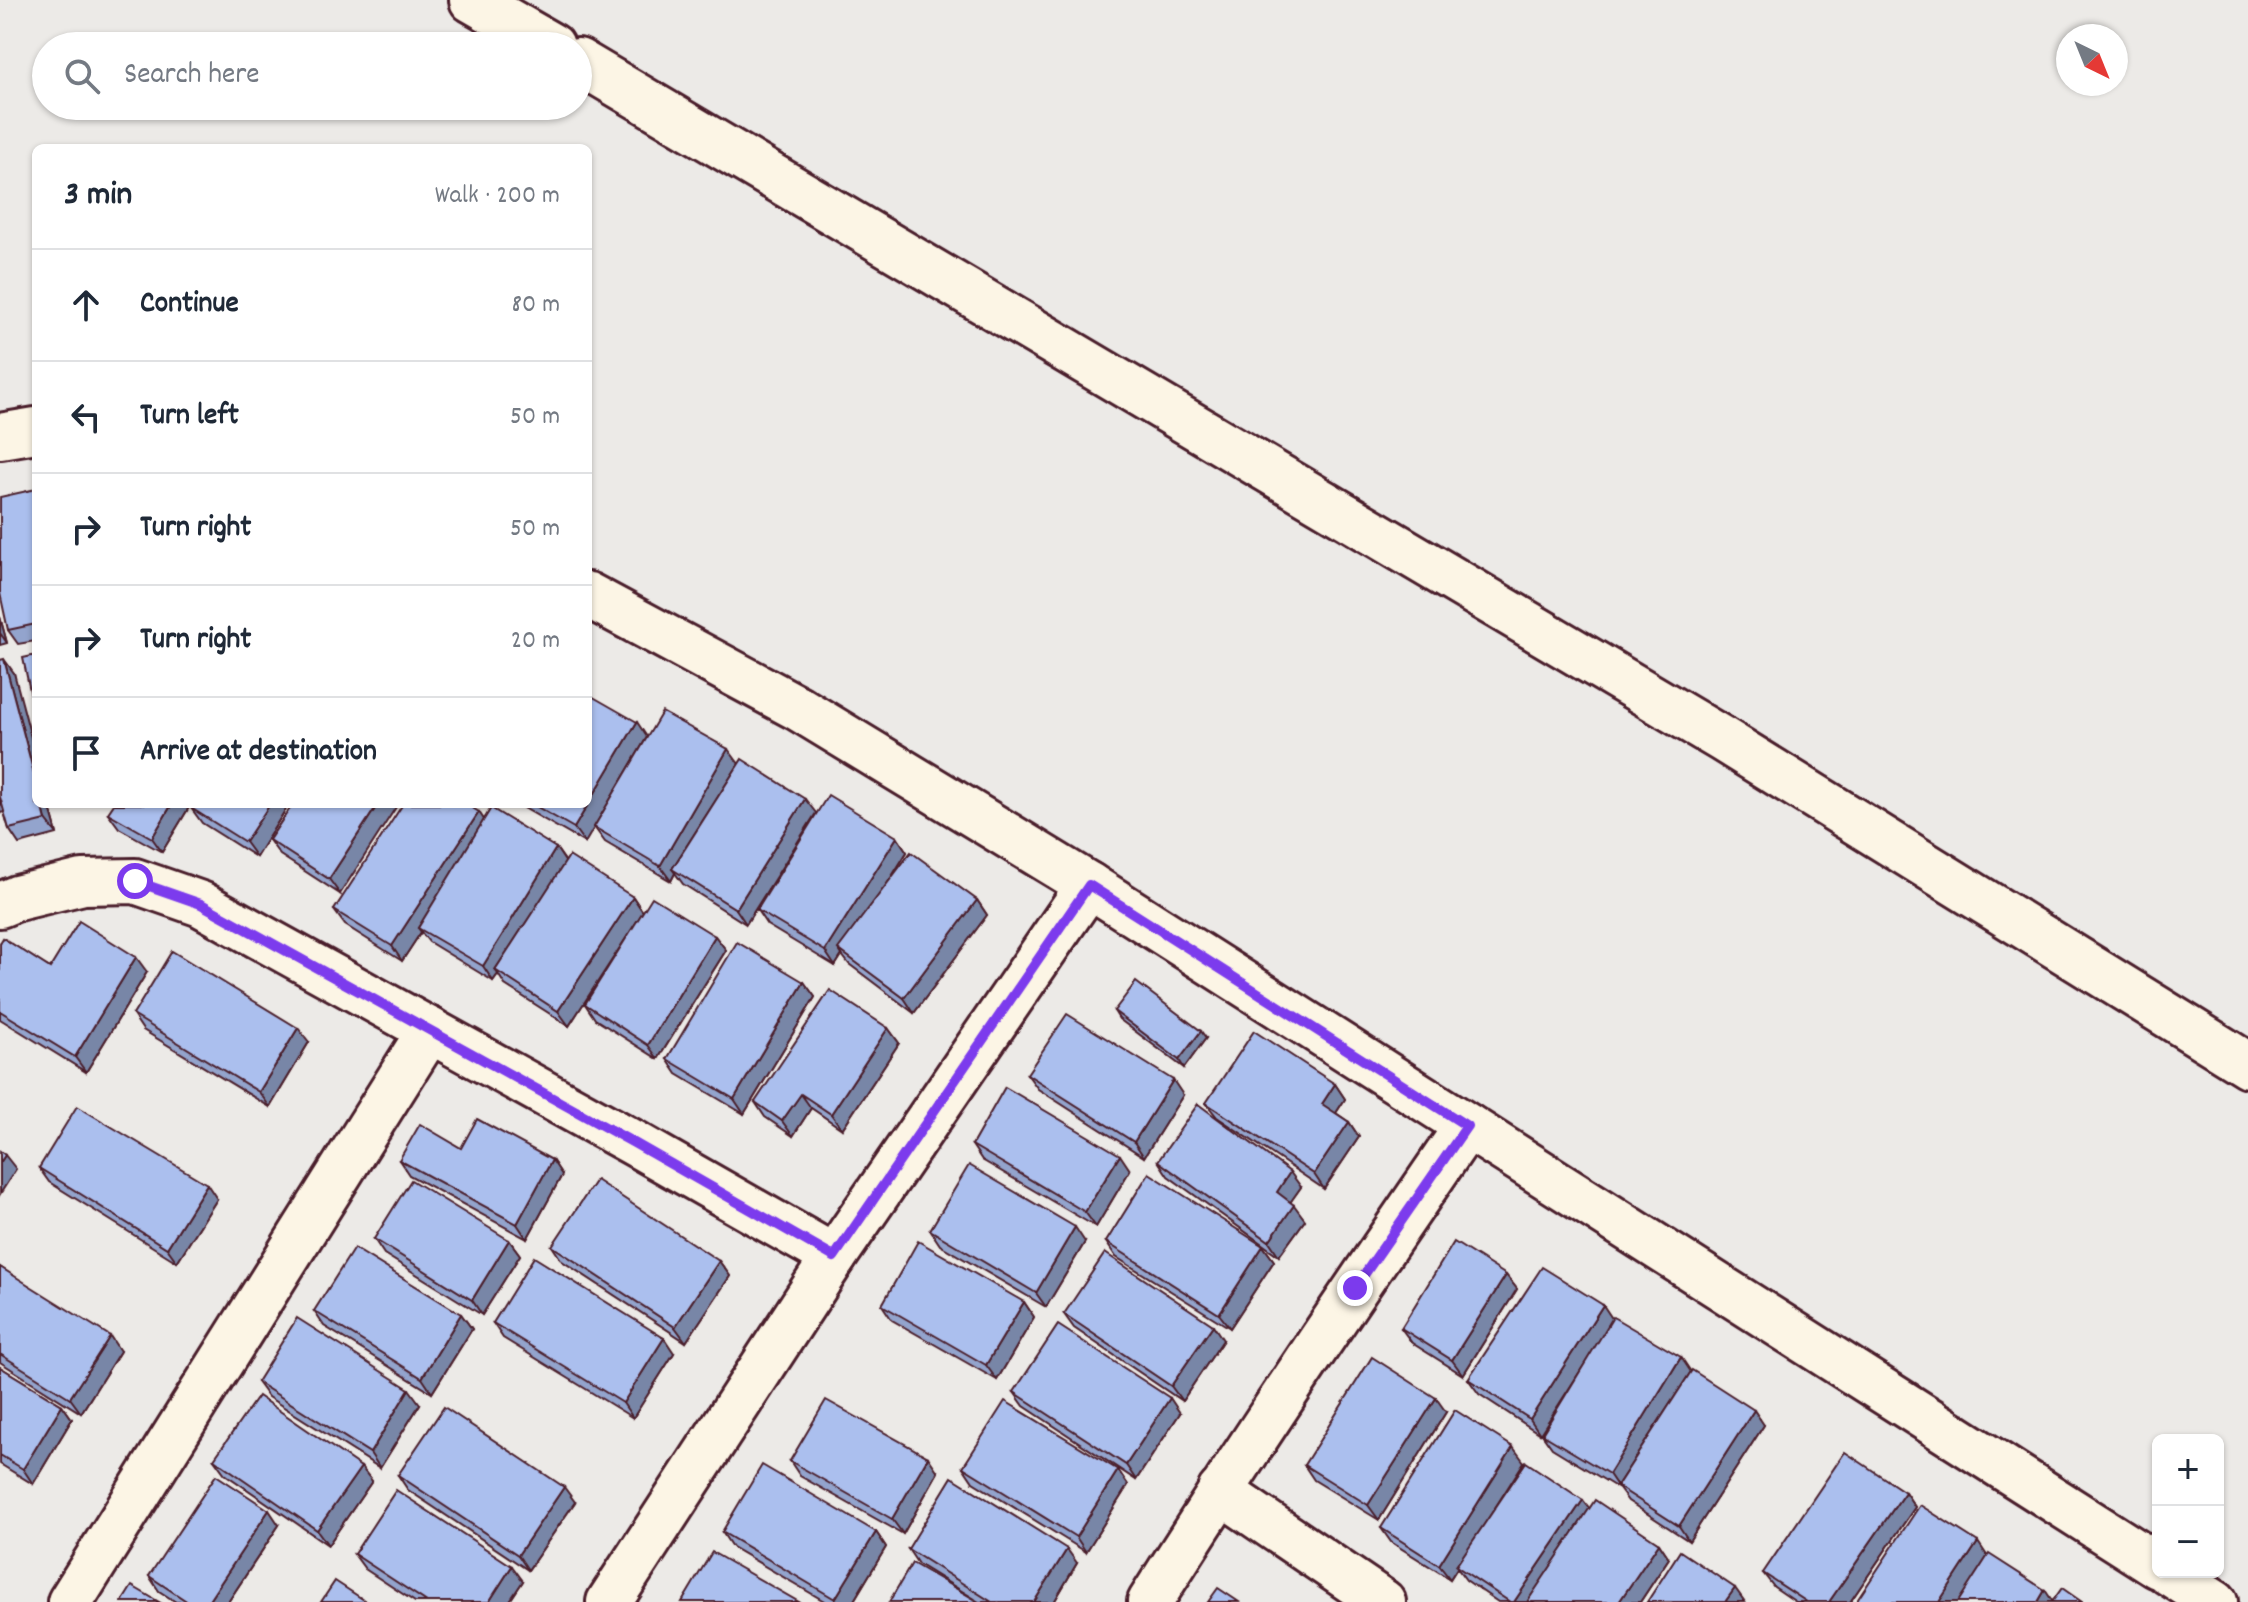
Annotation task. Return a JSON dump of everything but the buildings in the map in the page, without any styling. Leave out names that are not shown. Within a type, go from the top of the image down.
[{"type":"street","points":[[472,0],[528,32]]},
{"type":"street","points":[[592,69],[1708,731],[2248,1065]]},
{"type":"street","points":[[0,436],[32,431]]},
{"type":"street","points":[[592,597],[798,708],[1089,885],[2152,1562]]},
{"type":"street","points":[[0,905],[83,882],[135,881],[201,904],[834,1257]]},
{"type":"street","points":[[609,1602],[834,1257],[1089,885]]},
{"type":"street","points":[[70,1602],[430,1030]]},
{"type":"street","points":[[1150,1602],[1355,1288],[1467,1126]]},
{"type":"street","points":[[1220,1491],[1383,1602]]},
{"type":"street","points":[[2177,1578],[2215,1602]]},
{"type":"route","points":[[135,881],[201,904],[834,1257],[1089,885],[1467,1126],[1355,1288]]}]
